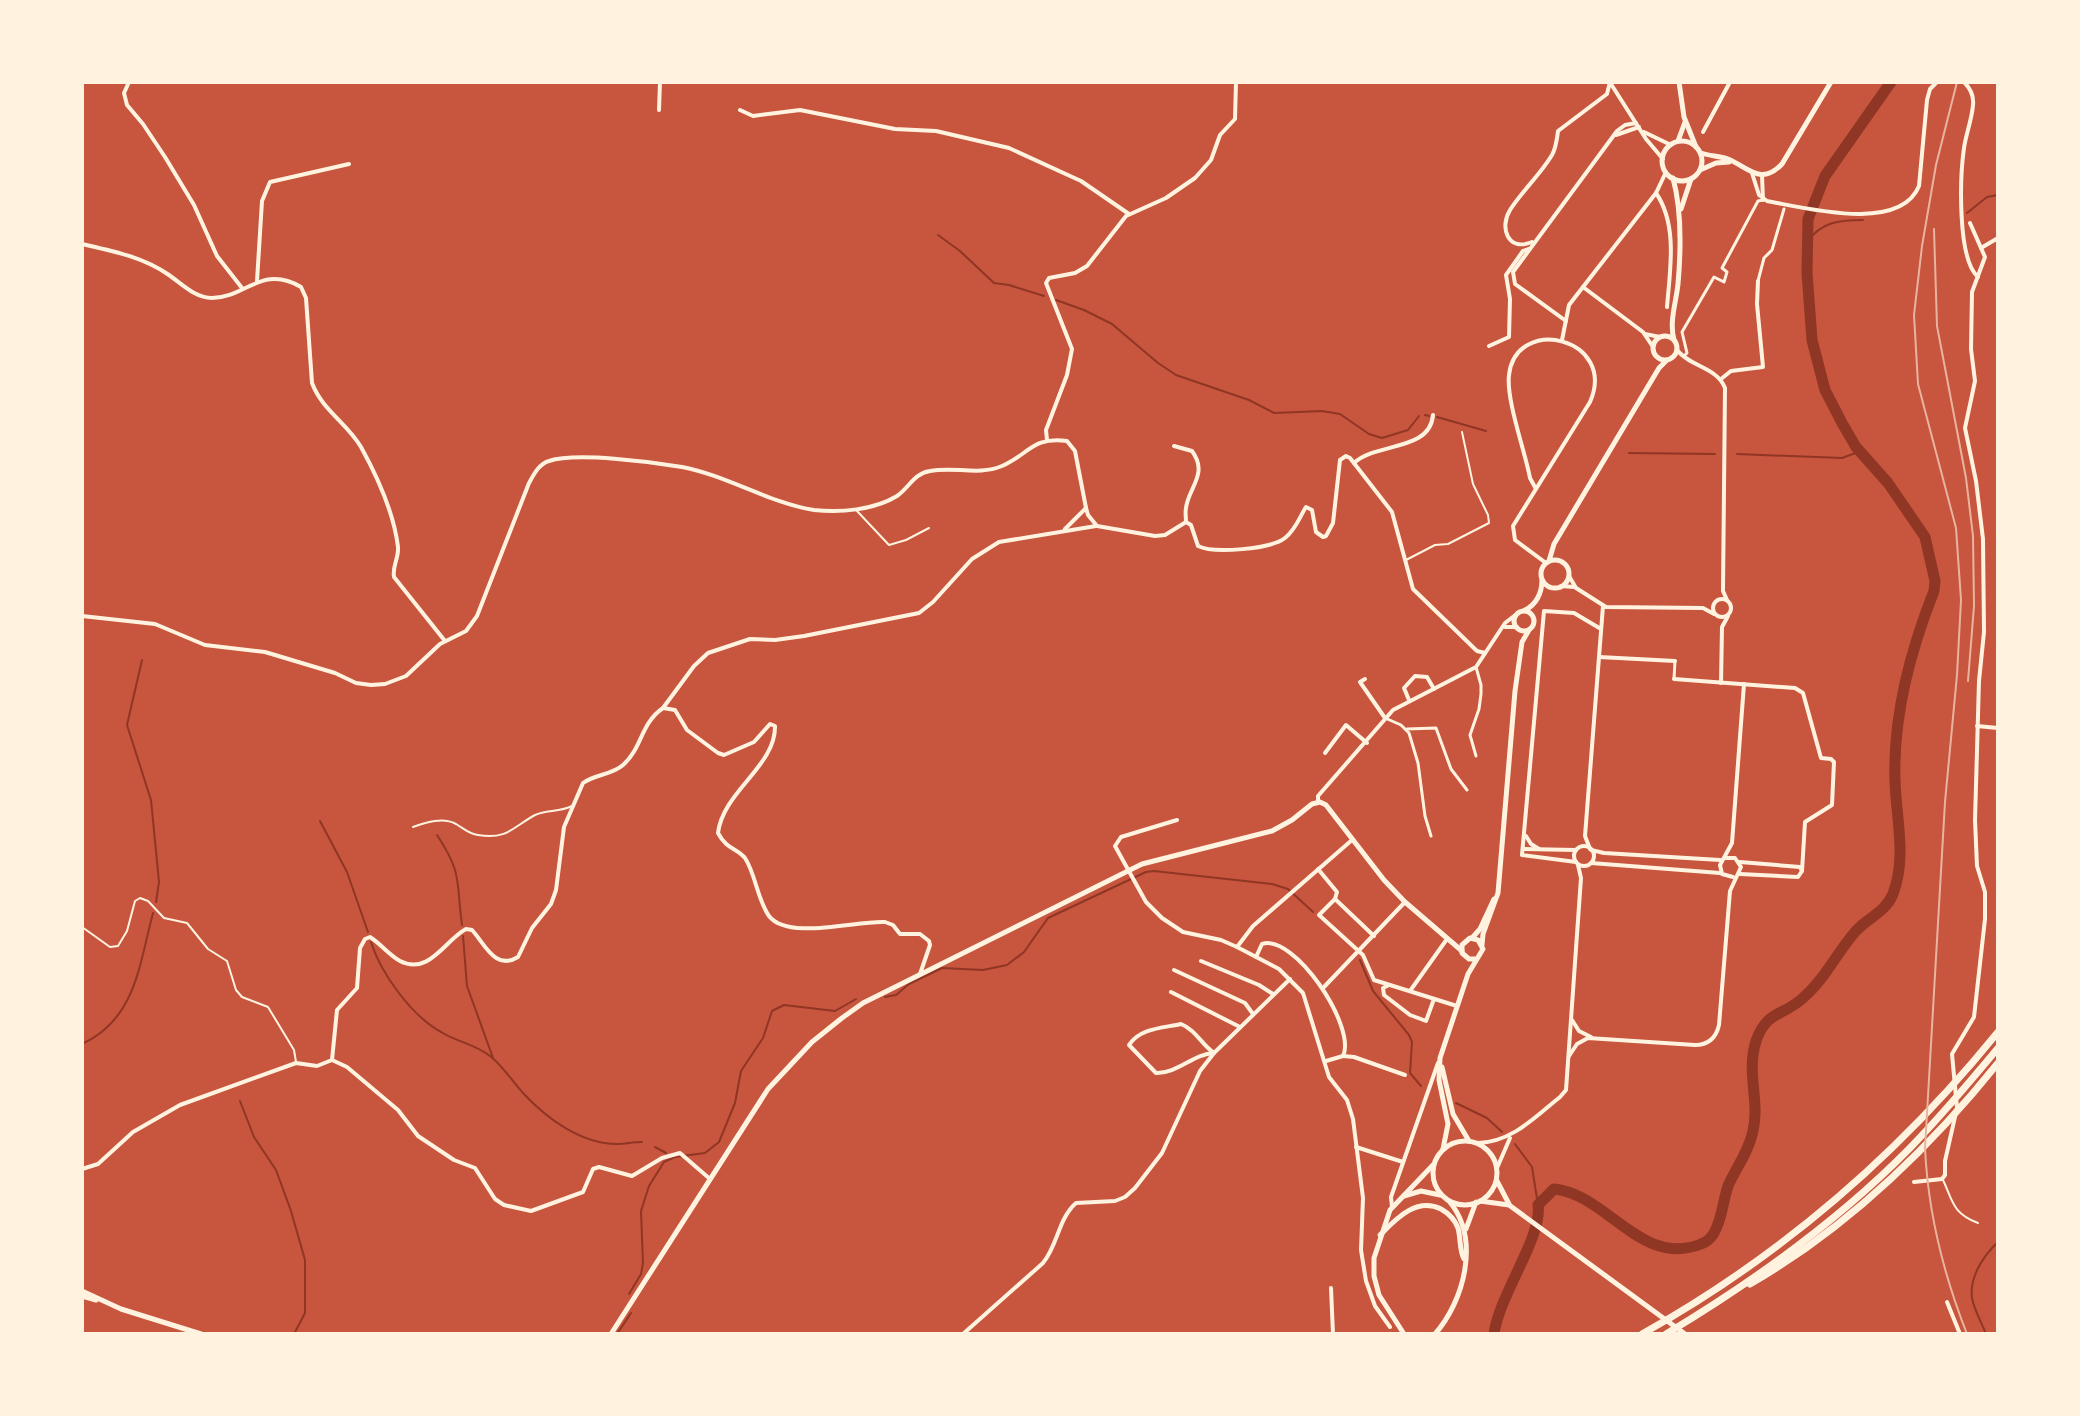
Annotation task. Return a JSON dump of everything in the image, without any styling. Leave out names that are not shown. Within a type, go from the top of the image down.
[{"type":"highway","points":[[1642,1334],[1751,1265],[1823,1211],[1915,1127],[1998,1032]]},
{"type":"highway","points":[[1729,1297],[1824,1224],[1907,1151],[1998,1048]]},
{"type":"highway","points":[[1666,1334],[1778,1268],[1877,1193],[1912,1160],[1998,1064]]},
{"type":"main road","points":[[1678,141],[1684,117],[1679,82]]},
{"type":"main road","points":[[1701,153],[1733,162],[1752,173],[1762,175],[1776,170],[1831,82]]},
{"type":"main road","points":[[1684,117],[1701,153],[1700,171]]},
{"type":"main road","points":[[1696,147],[1686,141],[1671,145],[1663,159],[1666,172],[1682,181],[1691,179],[1716,163],[1733,162]]},
{"type":"main road","points":[[1522,642],[1515,618],[1534,604],[1540,595],[1542,569],[1554,544],[1659,368],[1677,350],[1672,323],[1678,280],[1679,218],[1673,178]]},
{"type":"main road","points":[[1679,218],[1691,179]]},
{"type":"main road","points":[[1659,368],[1653,347],[1672,323]]},
{"type":"main road","points":[[1661,337],[1674,340]]},
{"type":"main road","points":[[1657,358],[1666,361]]},
{"type":"main road","points":[[1540,595],[1561,586],[1569,576],[1554,544]]},
{"type":"main road","points":[[1548,562],[1560,561]]},
{"type":"main road","points":[[1542,580],[1553,588]]},
{"type":"main road","points":[[1469,1141],[1456,1121],[1439,1078],[1439,1061],[1468,974],[1483,952],[1483,934],[1496,905],[1515,691],[1522,642],[1533,625],[1534,604]]},
{"type":"main road","points":[[1521,612],[1533,616]]},
{"type":"main road","points":[[1518,628],[1529,630]]},
{"type":"main road","points":[[611,1334],[778,1077],[812,1042],[859,1006],[1156,859],[1272,831],[1318,802],[1326,805],[1405,902],[1463,954],[1476,959]]},
{"type":"main road","points":[[1468,974],[1463,954],[1469,939],[1480,929],[1499,887]]},
{"type":"main road","points":[[1447,939],[1454,942],[1469,939],[1482,945]]},
{"type":"main road","points":[[1404,1334],[1393,1325],[1381,1300],[1373,1264],[1393,1205],[1433,1165],[1443,1149],[1448,1124],[1442,1050]]},
{"type":"main road","points":[[1443,1149],[1453,1143],[1478,1143],[1490,1153],[1497,1168],[1492,1189],[1478,1202],[1464,1234]]},
{"type":"main road","points":[[1433,1165],[1433,1181],[1459,1216],[1464,1234],[1465,1260],[1456,1304],[1435,1334]]},
{"type":"main road","points":[[1496,1178],[1509,1205]]},
{"type":"main road","points":[[1393,1205],[1416,1191],[1432,1192],[1462,1205],[1478,1202],[1509,1205],[1685,1334]]},
{"type":"main road","points":[[1380,1236],[1411,1209],[1426,1205],[1436,1207],[1445,1211],[1455,1222],[1465,1260]]},
{"type":"main road","points":[[82,1293],[201,1334]]},
{"type":"street","points":[[129,82],[124,93],[127,105],[165,157],[194,205],[217,256],[242,288]]},
{"type":"street","points":[[659,110],[660,82]]},
{"type":"street","points":[[1047,440],[1046,430],[1070,365],[1072,349],[1046,283],[1049,278],[1075,273],[1087,266],[1129,214],[1166,198],[1203,171],[1211,160],[1220,135],[1235,119],[1236,82]]},
{"type":"street","points":[[1610,82],[1663,159]]},
{"type":"street","points":[[1534,241],[1522,247],[1509,239],[1508,213],[1554,153],[1558,131],[1607,94],[1610,82]]},
{"type":"street","points":[[1703,132],[1730,82]]},
{"type":"street","points":[[1684,358],[1687,353],[1682,332],[1714,277],[1724,282],[1727,279],[1727,272],[1722,268],[1758,201],[1852,213],[1887,212],[1899,209],[1912,199],[1921,180],[1927,97],[1937,82]]},
{"type":"street","points":[[1964,82],[1972,95],[1973,106],[1962,164],[1962,192],[1967,260],[1978,277]]},
{"type":"street","points":[[740,110],[753,116],[800,110],[895,129],[936,131],[1009,148],[1081,181],[1129,214]]},
{"type":"street","points":[[1566,321],[1513,281],[1513,272],[1614,136],[1638,125]]},
{"type":"street","points":[[1638,125],[1653,138],[1671,145]]},
{"type":"street","points":[[257,281],[262,201],[270,182],[349,164]]},
{"type":"street","points":[[1562,340],[1569,305],[1656,193],[1666,172]]},
{"type":"street","points":[[1752,173],[1763,200]]},
{"type":"street","points":[[1762,175],[1763,200]]},
{"type":"street","points":[[1656,193],[1665,209],[1670,238],[1667,307]]},
{"type":"street","points":[[1721,379],[1731,371],[1761,369],[1758,281],[1764,258],[1772,250],[1784,209]]},
{"type":"street","points":[[1914,1182],[1942,1179],[1945,1175],[1945,1161],[1957,1108],[1952,1054],[1974,1017],[1985,919],[1985,892],[1977,866],[1976,845],[1977,726],[1984,632],[1983,539],[1965,428],[1975,381],[1970,314],[1972,292],[1985,261],[1970,223]]},
{"type":"street","points":[[1981,248],[1998,238]]},
{"type":"street","points":[[82,244],[150,263],[202,297],[221,297],[257,281],[287,281],[301,287],[305,292],[310,325],[315,392],[352,434],[369,462],[394,528],[398,555],[393,568],[394,577],[445,641]]},
{"type":"street","points":[[1489,346],[1509,337],[1510,299],[1506,275],[1523,251],[1531,248]]},
{"type":"street","points":[[1583,287],[1643,332],[1653,347]]},
{"type":"street","points":[[1643,332],[1661,337]]},
{"type":"street","points":[[1536,489],[1530,478],[1510,389],[1510,371],[1514,359],[1527,346],[1544,340],[1562,340],[1579,348],[1590,361],[1594,391],[1590,402],[1536,489],[1513,526],[1513,537],[1548,562]]},
{"type":"street","points":[[1677,350],[1684,358],[1721,379],[1725,391],[1723,591],[1732,608],[1722,627],[1721,683]]},
{"type":"street","points":[[1673,357],[1684,358]]},
{"type":"street","points":[[1354,463],[1373,451],[1423,436],[1432,424],[1433,415]]},
{"type":"street","points":[[82,616],[155,624],[196,643],[265,652],[335,673],[356,683],[385,684],[406,676],[445,641],[466,631],[477,616],[529,483],[548,461],[577,458],[682,467],[800,507],[829,511],[854,509],[896,496],[921,473],[941,469],[987,471],[1001,467],[1047,440],[1067,441],[1077,457],[1088,515],[1097,526]]},
{"type":"street","points":[[1174,446],[1192,451],[1197,459],[1197,483],[1186,507],[1186,522]]},
{"type":"street","points":[[1186,522],[1191,525],[1196,542],[1203,549],[1254,548],[1281,542],[1294,530],[1305,508],[1309,507],[1316,523],[1316,532],[1326,536],[1333,523],[1340,460],[1346,456],[1392,512],[1415,592],[1477,651],[1485,653]]},
{"type":"street","points":[[1063,531],[1086,508]]},
{"type":"street","points":[[332,1060],[337,1010],[357,988],[361,941],[370,937],[396,959],[413,965],[435,957],[466,929],[472,930],[498,960],[512,961],[518,957],[532,928],[551,904],[556,890],[564,827],[583,783],[624,764],[641,741],[648,720],[663,708],[694,666],[708,653],[750,639],[804,636],[919,613],[972,559],[999,542],[1097,526],[1161,536],[1186,522]]},
{"type":"street","points":[[1569,576],[1576,588],[1603,606],[1703,608],[1727,600]]},
{"type":"street","points":[[1561,586],[1576,588]]},
{"type":"street","points":[[1722,627],[1716,615],[1716,602],[1723,591]]},
{"type":"street","points":[[1478,1143],[1495,1142],[1512,1135],[1564,1093],[1581,878],[1574,856],[1585,836],[1603,606]]},
{"type":"street","points":[[1703,608],[1716,615],[1728,616]]},
{"type":"street","points":[[1599,657],[1675,661],[1674,679],[1795,688],[1802,692],[1821,758],[1834,762],[1832,805],[1805,822],[1802,871],[1798,877],[1728,877],[1712,871],[1591,863],[1586,866],[1522,855],[1544,611],[1574,613],[1601,629]]},
{"type":"street","points":[[1318,802],[1318,796],[1393,710],[1476,667],[1502,628],[1521,612]]},
{"type":"street","points":[[1502,628],[1518,628]]},
{"type":"street","points":[[1476,667],[1481,694],[1470,735],[1476,756]]},
{"type":"street","points":[[1409,700],[1404,688],[1415,676],[1427,677],[1434,689]]},
{"type":"street","points":[[1365,679],[1360,682],[1385,718],[1407,729],[1436,728],[1451,769],[1467,790]]},
{"type":"street","points":[[1722,874],[1720,865],[1732,843],[1744,684]]},
{"type":"street","points":[[663,708],[675,710],[687,730],[724,755],[754,742],[770,724],[775,726],[775,734],[764,758],[727,807],[718,833],[730,849],[744,858],[770,918],[805,928],[885,922],[893,925],[900,934],[920,934],[930,945],[920,974]]},
{"type":"street","points":[[1325,753],[1346,725],[1367,743]]},
{"type":"street","points":[[1977,726],[1998,728]]},
{"type":"street","points":[[1407,729],[1418,763],[1425,816],[1431,836]]},
{"type":"street","points":[[1177,820],[1116,840],[1115,846],[1150,907],[1176,929],[1221,940],[1279,969],[1307,1000],[1329,1077],[1347,1100],[1363,1198],[1361,1250],[1366,1281],[1375,1306],[1393,1325],[1384,1334]]},
{"type":"street","points":[[1526,833],[1531,844],[1543,850]]},
{"type":"street","points":[[1585,836],[1594,856],[1591,863]]},
{"type":"street","points":[[1237,947],[1253,926],[1352,840]]},
{"type":"street","points":[[1572,1017],[1579,1031],[1593,1038],[1695,1045],[1714,1037],[1719,1025],[1730,891],[1741,867],[1732,843]]},
{"type":"street","points":[[1523,849],[1577,849],[1584,846],[1619,854],[1732,857],[1739,861],[1800,867],[1802,871]]},
{"type":"street","points":[[1318,869],[1337,892],[1335,899],[1319,915],[1363,955],[1374,980],[1457,1006]]},
{"type":"street","points":[[1335,899],[1374,936]]},
{"type":"street","points":[[1324,987],[1405,902]]},
{"type":"street","points":[[1410,991],[1447,939]]},
{"type":"street","points":[[1256,957],[1266,942],[1276,944],[1290,953],[1324,987],[1333,1004],[1346,1046],[1343,1056]]},
{"type":"street","points":[[1201,961],[1273,994]]},
{"type":"street","points":[[1174,970],[1245,1003],[1253,1014]]},
{"type":"street","points":[[963,1334],[1050,1255],[1063,1219],[1076,1203],[1115,1201],[1135,1188],[1162,1153],[1200,1071],[1214,1053],[1290,979]]},
{"type":"street","points":[[1389,985],[1383,988],[1384,995],[1410,1015],[1426,1021],[1434,999]]},
{"type":"street","points":[[1171,992],[1240,1027]]},
{"type":"street","points":[[1181,1024],[1193,1029],[1203,1045],[1214,1053],[1204,1054],[1164,1073],[1156,1073],[1129,1045],[1135,1036],[1144,1032],[1181,1024]]},
{"type":"street","points":[[1569,1056],[1577,1044],[1593,1038]]},
{"type":"street","points":[[1326,1061],[1343,1056],[1354,1057],[1405,1075]]},
{"type":"street","points":[[82,1169],[98,1164],[133,1132],[180,1105],[296,1063],[317,1066],[332,1060],[347,1067],[398,1110],[418,1136],[454,1160],[475,1168],[495,1199],[504,1205],[521,1210],[544,1208],[576,1196],[588,1185],[593,1169],[599,1167],[632,1176],[671,1154],[687,1157],[710,1179]]},
{"type":"street","points":[[1393,1205],[1390,1199],[1439,1061]]},
{"type":"street","points":[[1430,1081],[1439,1078]]},
{"type":"street","points":[[1427,1090],[1435,1085],[1444,1091]]},
{"type":"street","points":[[1497,1168],[1512,1135]]},
{"type":"street","points":[[1356,1147],[1403,1162]]},
{"type":"street","points":[[1331,1288],[1333,1334]]},
{"type":"street","points":[[1947,1302],[1960,1334]]},
{"type":"lane","points":[[1405,560],[1435,545],[1448,544],[1489,523],[1473,484],[1462,432]]},
{"type":"lane","points":[[865,519],[871,505]]},
{"type":"lane","points":[[854,509],[889,545],[929,528]]},
{"type":"lane","points":[[413,827],[443,820],[453,822],[469,833],[496,836],[516,829],[537,814],[554,813],[575,805]]},
{"type":"lane","points":[[82,927],[110,947],[118,946],[132,920],[135,901],[140,898],[148,901],[164,918],[187,923],[208,949],[227,961],[236,990],[242,997],[268,1007],[294,1050],[296,1063]]},
{"type":"lane","points":[[1942,1179],[1948,1197],[1962,1217],[1978,1223]]},
{"type":"waterway","points":[[1494,1334],[1504,1302],[1534,1233],[1538,1205],[1554,1189],[1591,1203],[1642,1238],[1660,1246],[1680,1249],[1701,1244],[1710,1238],[1719,1222],[1728,1186],[1753,1131],[1752,1064],[1760,1031],[1770,1019],[1811,991],[1855,932],[1881,911],[1893,894],[1900,852],[1895,780],[1900,708],[1935,581],[1925,537],[1888,483],[1856,447],[1825,390],[1812,340],[1807,273],[1808,219],[1825,176],[1891,82]]},
{"type":"waterway","points":[[1967,213],[1987,197],[1998,195]]},
{"type":"waterway","points":[[1807,242],[1825,226],[1863,220]]},
{"type":"waterway","points":[[938,235],[994,283],[1044,296]]},
{"type":"waterway","points":[[1056,300],[1112,324],[1176,375],[1249,400],[1274,413],[1322,411],[1340,414],[1369,434],[1382,438],[1408,430],[1419,416]]},
{"type":"waterway","points":[[1425,415],[1429,416]]},
{"type":"waterway","points":[[1437,417],[1486,431]]},
{"type":"waterway","points":[[1737,454],[1842,458],[1861,451]]},
{"type":"waterway","points":[[1629,453],[1715,454]]},
{"type":"waterway","points":[[142,660],[127,725],[151,800],[159,882],[156,902]]},
{"type":"waterway","points":[[320,821],[347,872],[368,932]]},
{"type":"waterway","points":[[437,835],[455,869],[462,925]]},
{"type":"waterway","points":[[885,997],[896,995],[909,984],[942,968],[983,970],[1007,965],[1024,952],[1048,918],[1146,872],[1272,884],[1288,889],[1313,912]]},
{"type":"waterway","points":[[82,1044],[100,1033],[125,1005],[139,971],[153,913]]},
{"type":"waterway","points":[[463,936],[467,986],[493,1058]]},
{"type":"waterway","points":[[371,942],[390,980],[419,1016],[441,1032],[490,1056],[553,1120],[590,1140],[617,1144],[642,1142]]},
{"type":"waterway","points":[[1360,960],[1373,991],[1409,1035],[1412,1042],[1410,1073],[1421,1086]]},
{"type":"waterway","points":[[629,1294],[641,1274],[641,1211],[649,1186],[664,1162],[675,1157],[705,1153],[719,1142],[735,1103],[741,1071],[763,1038],[772,1011],[784,1005],[835,1011],[856,999]]},
{"type":"waterway","points":[[240,1101],[254,1137],[276,1170],[305,1260],[305,1313],[294,1334]]},
{"type":"waterway","points":[[1456,1103],[1487,1118],[1502,1132]]},
{"type":"waterway","points":[[1515,1144],[1532,1167],[1538,1205]]},
{"type":"waterway","points":[[655,1147],[666,1153]]},
{"type":"waterway","points":[[1986,1334],[1974,1307],[1973,1282],[1979,1267],[1998,1242]]},
{"type":"waterway","points":[[617,1334],[631,1313]]},
{"type":"railway","points":[[1957,82],[1936,165],[1914,315],[1918,384],[1956,528],[1961,600],[1945,802],[1925,1148],[1929,1196],[1938,1243],[1967,1334]]},
{"type":"railway","points":[[1934,229],[1937,326],[1966,478],[1973,536],[1974,606],[1968,681]]}]
